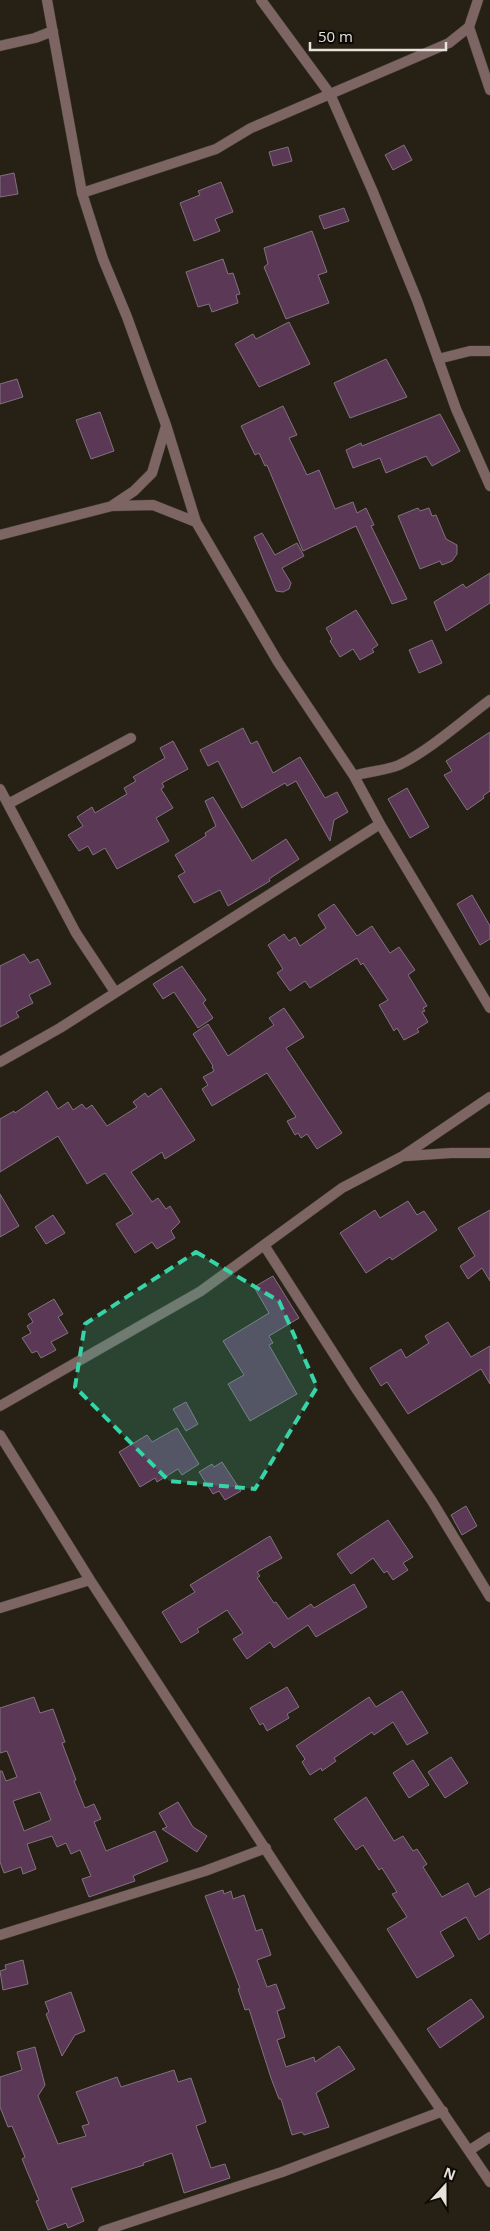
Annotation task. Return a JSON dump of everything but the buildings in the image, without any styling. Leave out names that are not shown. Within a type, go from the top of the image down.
[{"type":"street","points":[[48,0],[82,193],[102,259],[127,317],[166,425],[196,522],[278,662],[354,776],[380,824],[490,1008]]},
{"type":"street","points":[[262,0],[330,94],[373,192],[459,416],[490,486]]},
{"type":"street","points":[[82,193],[216,148],[251,128],[449,43],[469,27],[478,0]]},
{"type":"street","points":[[469,27],[490,90]]},
{"type":"street","points":[[0,46],[35,38],[53,31]]},
{"type":"street","points":[[438,359],[470,351],[490,351]]},
{"type":"street","points":[[112,506],[134,491],[152,473],[166,425]]},
{"type":"street","points":[[0,535],[112,506],[153,505],[196,522]]},
{"type":"street","points":[[354,776],[371,770],[385,769],[415,756],[490,700]]},
{"type":"street","points":[[8,804],[132,738]]},
{"type":"street","points":[[0,789],[76,933],[116,992]]},
{"type":"street","points":[[0,1062],[60,1028],[380,824]]},
{"type":"street","points":[[0,1406],[201,1291],[342,1188],[403,1156],[490,1097]]},
{"type":"street","points":[[403,1156],[451,1152],[490,1153]]},
{"type":"street","points":[[264,1245],[352,1382],[432,1501],[490,1597]]},
{"type":"street","points":[[0,1435],[46,1512],[312,1919],[490,2182]]},
{"type":"street","points":[[0,1608],[90,1580]]},
{"type":"street","points":[[0,1935],[205,1870],[266,1848]]},
{"type":"street","points":[[103,2231],[282,2172],[443,2111]]},
{"type":"street","points":[[470,2150],[490,2137]]},
{"type":"highlighted area","points":[[196,1252],[279,1301],[317,1387],[255,1489],[169,1481],[75,1387],[85,1324]]}]
